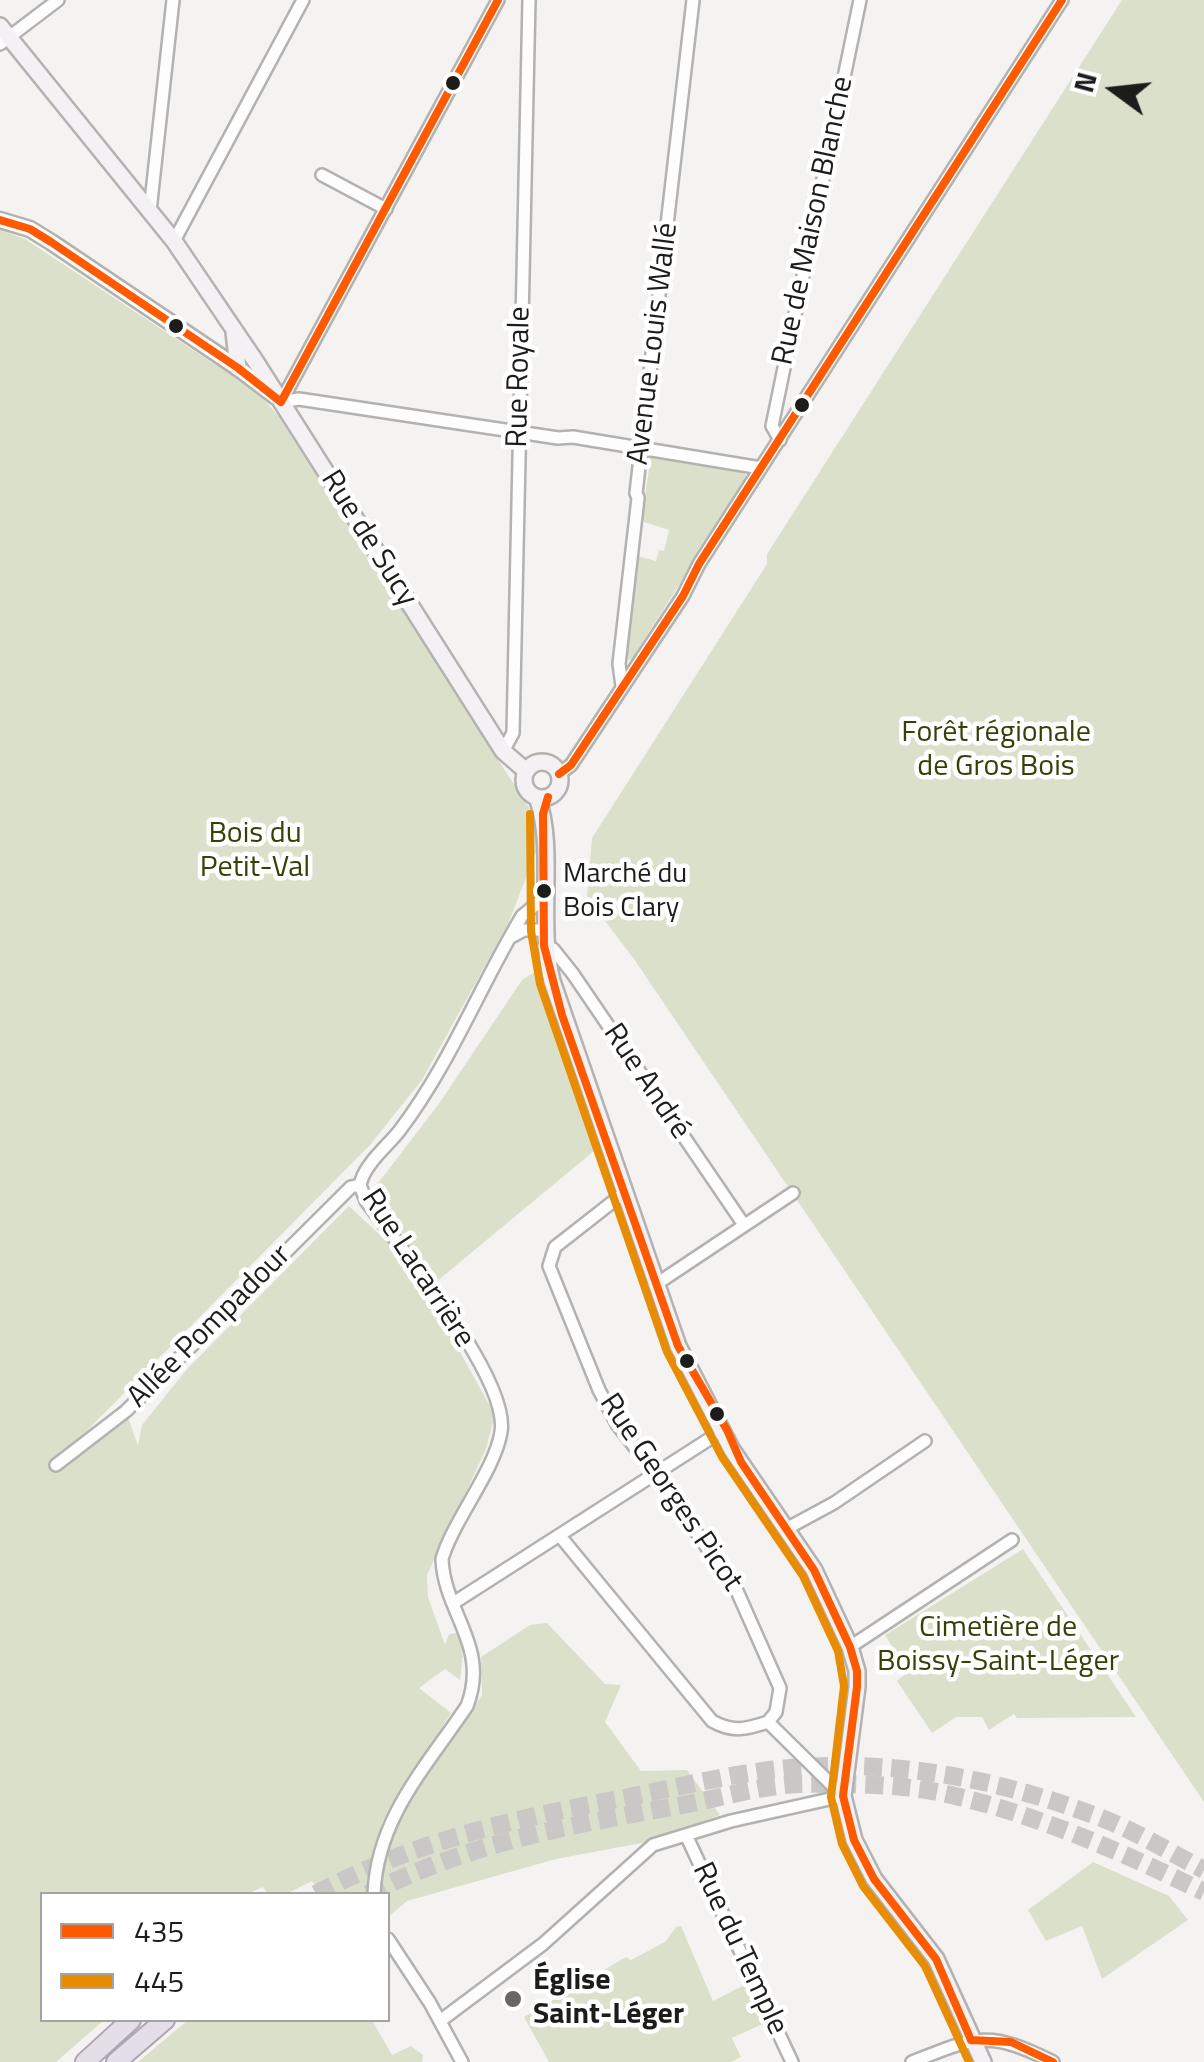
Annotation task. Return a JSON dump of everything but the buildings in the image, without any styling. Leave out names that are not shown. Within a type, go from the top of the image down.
[{"type":"highway","points":[[73,2062],[129,2022]]},
{"type":"highway","points":[[116,2062],[163,2022]]},
{"type":"highway","points":[[85,2062],[100,2045]]},
{"type":"main road","name":"Rue de Sucy","points":[[3,36],[174,242],[282,402],[503,751],[526,771]]},
{"type":"main road","points":[[234,332],[236,359]]},
{"type":"main road","points":[[547,762],[559,774],[559,785],[543,797],[526,788],[526,771],[535,763],[547,762]]},
{"type":"main road","points":[[543,797],[544,938],[562,1015],[655,1285],[700,1390],[727,1430],[740,1462],[814,1570],[850,1647],[857,1687],[842,1796],[854,1840],[870,1872],[936,1959],[983,2062]]},
{"type":"street","points":[[3,36],[58,0]]},
{"type":"street","points":[[150,211],[174,0]]},
{"type":"street","points":[[174,242],[303,0]]},
{"type":"street","points":[[282,402],[498,0]]},
{"type":"street","name":"Rue Royale","points":[[503,751],[513,733],[529,0]]},
{"type":"street","name":"Avenue Louis Wallé","points":[[622,687],[620,664],[642,448],[693,0]]},
{"type":"street","name":"Rue de Maison Blanche","points":[[780,440],[772,426],[860,0]]},
{"type":"street","points":[[559,774],[571,765],[683,596],[699,564],[1061,0]]},
{"type":"street","points":[[322,175],[386,209]]},
{"type":"street","points":[[0,220],[40,235],[212,350],[256,362]]},
{"type":"street","points":[[236,359],[282,402]]},
{"type":"street","points":[[282,402],[299,399],[761,468]]},
{"type":"street","name":"Rue Lacarrière","points":[[374,1892],[379,1850],[391,1819],[472,1693],[474,1655],[443,1573],[442,1559],[501,1434],[499,1401],[447,1308],[362,1196],[360,1185],[364,1172],[429,1088],[522,916],[544,898]]},
{"type":"street","points":[[512,936],[524,930],[544,938]]},
{"type":"street","name":"Rue André","points":[[544,938],[573,974],[744,1225]]},
{"type":"street","name":"Allée Pompadour","points":[[56,1465],[126,1411],[351,1187],[360,1185]]},
{"type":"street","name":"Rue Georges Picot","points":[[624,1193],[555,1248],[549,1266],[599,1390],[617,1424],[656,1473],[737,1591],[775,1670],[780,1700],[768,1722]]},
{"type":"street","points":[[655,1285],[793,1193]]},
{"type":"street","points":[[455,1602],[711,1438]]},
{"type":"street","points":[[786,1528],[834,1503],[925,1441]]},
{"type":"street","points":[[560,1536],[712,1721],[736,1730],[768,1722],[842,1796]]},
{"type":"street","points":[[850,1647],[1012,1540]]},
{"type":"street","points":[[440,2021],[543,1944],[653,1845],[731,1821],[842,1796]]},
{"type":"street","name":"Rue du Temple","points":[[686,1835],[792,2062]]},
{"type":"street","points":[[390,1942],[462,2062]]},
{"type":"street","points":[[912,2062],[972,2040],[1011,2042],[1054,2062]]},
{"type":"green space","name":"Forêt régionale de Gros Bois","points":[[1122,0],[1204,0],[1204,1802],[634,959],[587,897],[592,838],[767,564],[767,554]]},
{"type":"green space","name":"Bois du Petit-Val","points":[[0,230],[25,239],[231,373],[272,408],[533,814],[537,834],[536,852],[508,924],[422,1080],[370,1145],[58,1460],[126,1411],[138,1446],[142,1425],[187,1369],[349,1206],[411,1264],[495,1415],[486,1449],[427,1575],[428,1597],[445,1645],[449,1634],[458,1633],[463,1655],[460,1680],[445,1669],[419,1688],[451,1713],[381,1824],[398,1818],[482,1695],[481,1657],[530,1625],[547,1623],[605,1684],[621,1685],[605,1722],[641,1771],[687,1770],[720,1815],[647,1842],[556,1859],[407,1901],[390,1915],[390,1892],[319,1892],[312,1881],[290,1892],[267,1892],[263,1887],[252,1892],[40,1892],[40,2022],[102,2022],[56,2062],[0,2062]]},
{"type":"green space","points":[[651,456],[743,471],[748,478],[631,660],[626,659],[637,556],[656,561],[659,550],[664,551],[669,530],[641,521]]},
{"type":"green space","points":[[538,970],[546,1003],[600,1146],[436,1282],[372,1191],[438,1105],[522,980]]},
{"type":"green space","name":"Cimetière de Boissy-Saint-Léger","points":[[1023,1549],[1136,1717],[1017,1718],[1014,1714],[989,1730],[982,1717],[956,1717],[932,1733],[897,1681],[908,1672],[885,1635]]},
{"type":"green space","points":[[1093,1862],[1169,1896],[1188,1920],[1102,1979],[1082,1926],[1046,1941],[1028,1910]]},
{"type":"green space","points":[[681,1926],[713,2001],[750,1982],[767,2022],[732,2038],[741,2057],[731,2062],[549,2062],[524,2017],[626,1957],[631,1960],[665,1942]]},
{"type":"green space","points":[[186,2022],[373,2022],[392,2055],[411,2046],[423,2055],[422,2062],[138,2062]]},
{"type":"tunnel","points":[[320,1892],[426,1846],[501,1824],[735,1775],[841,1766],[949,1775],[1054,1801],[1118,1825],[1204,1870]]},
{"type":"tunnel","points":[[372,1892],[443,1862],[517,1839],[751,1790],[816,1784],[908,1788],[976,1801],[1076,1835],[1204,1892]]},
{"type":"transit line","name":"435","points":[[281,402],[498,0]]},
{"type":"transit line","name":"435","points":[[559,774],[571,765],[683,596],[699,564],[1062,0]]},
{"type":"transit line","name":"435","points":[[0,220],[30,229],[51,242],[238,368],[281,402]]},
{"type":"transit line","name":"435","points":[[548,797],[543,814],[544,946],[562,1015],[678,1346],[741,1462],[814,1570],[850,1647],[857,1687],[843,1796],[854,1840],[874,1879],[936,1959],[971,2040]]},
{"type":"transit line","name":"445","points":[[530,814],[531,931],[540,984],[667,1352],[722,1457],[803,1576],[838,1651],[844,1686],[831,1797],[842,1844],[863,1886],[925,1966],[969,2062]]},
{"type":"transit line","name":"435","points":[[971,2040],[1011,2042],[1053,2062]]},
{"type":"place","name":"Marché du Bois Clary","points":[[544,891]]},
{"type":"place","name":"Église Saint-Léger","points":[[513,1999]]}]
